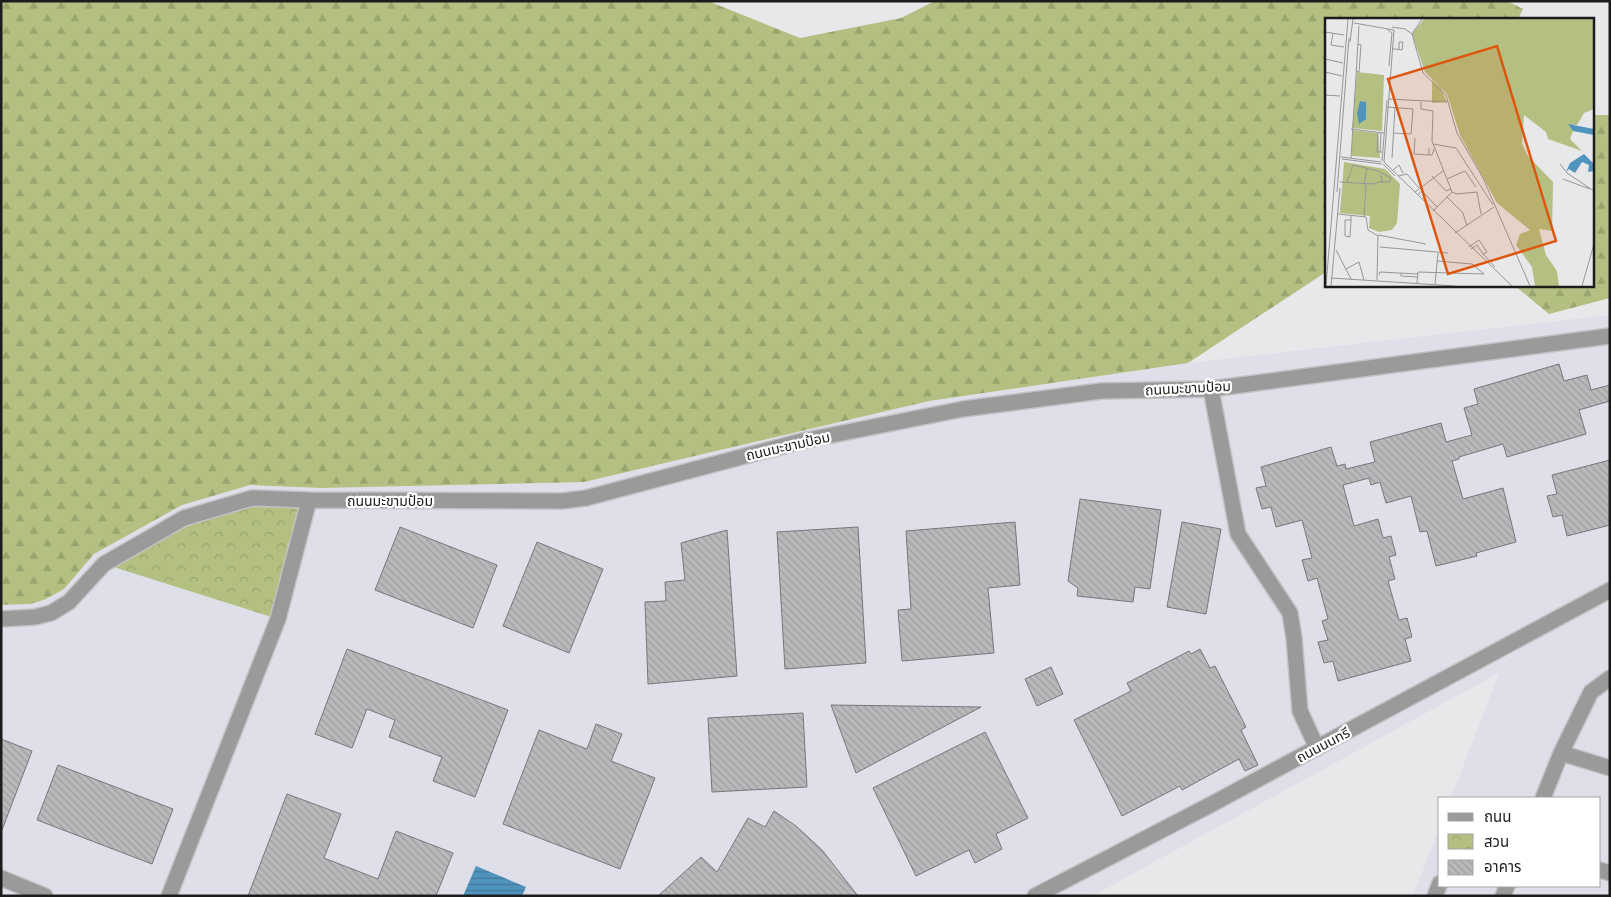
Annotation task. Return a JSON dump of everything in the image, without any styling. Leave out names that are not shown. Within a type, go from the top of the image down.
[{"type":"street","name":"ถนนมะขามป้อม","points":[[1,619],[36,618],[51,613],[69,602],[104,564],[184,518],[252,498],[562,501],[578,499],[802,441],[963,409],[1101,392],[1211,389],[1610,336]]},
{"type":"street","points":[[1211,389],[1238,534],[1290,613],[1300,711],[1317,748]]},
{"type":"street","points":[[169,896],[278,619],[309,500]]},
{"type":"street","name":"ถนนนนทรี","points":[[1035,896],[1210,805],[1610,590]]},
{"type":"street","points":[[1543,797],[1561,753],[1591,692],[1610,678]]},
{"type":"street","points":[[1561,753],[1610,768]]},
{"type":"street","points":[[1,878],[45,896]]},
{"type":"shaded area","points":[[1610,315],[1610,896],[1413,896],[1438,831],[1438,887],[1601,887],[1601,797],[1451,797],[1499,673],[1092,896],[1,896],[1,605],[31,604],[65,588],[94,554],[182,505],[250,485],[321,488],[584,482],[929,401],[1188,363]]},
{"type":"green space","points":[[1,1],[708,1],[800,38],[901,18],[935,1],[1507,1],[1523,9],[1518,18],[1325,18],[1325,273],[1188,363],[929,401],[584,482],[321,488],[250,485],[182,505],[94,554],[64,589],[46,599],[31,604],[1,605]]},
{"type":"green space","points":[[1594,115],[1610,115],[1610,298],[1549,314],[1515,286],[1594,286]]},
{"type":"green space","points":[[252,498],[309,500],[278,619],[104,564],[184,518]]},
{"type":"water","points":[[476,866],[526,887],[522,896],[463,896]]},
{"type":"building","points":[[1559,364],[1564,381],[1587,375],[1591,390],[1610,385],[1610,401],[1579,410],[1586,434],[1507,457],[1503,444],[1459,457],[1459,459],[1452,461],[1463,499],[1503,488],[1516,542],[1476,553],[1477,556],[1436,566],[1427,531],[1420,532],[1411,496],[1386,503],[1380,482],[1371,485],[1369,478],[1343,485],[1354,526],[1378,519],[1383,538],[1391,536],[1396,555],[1389,557],[1395,579],[1388,581],[1399,620],[1407,618],[1412,637],[1405,639],[1411,661],[1338,681],[1333,661],[1324,663],[1318,642],[1328,640],[1322,621],[1328,619],[1317,578],[1308,581],[1302,560],[1312,558],[1302,520],[1276,527],[1271,507],[1262,509],[1256,488],[1266,486],[1261,467],[1331,447],[1337,466],[1345,464],[1346,469],[1375,462],[1370,442],[1441,423],[1446,442],[1472,435],[1464,408],[1478,404],[1474,389]]},
{"type":"building","points":[[1610,460],[1610,525],[1567,536],[1562,515],[1553,517],[1547,496],[1557,494],[1552,475]]},
{"type":"building","points":[[1080,499],[1161,510],[1150,589],[1135,587],[1133,602],[1077,596],[1078,588],[1068,581]]},
{"type":"building","points":[[1015,522],[1020,585],[988,588],[994,653],[902,661],[898,610],[911,609],[906,531]]},
{"type":"building","points":[[1182,522],[1221,529],[1206,614],[1167,607]]},
{"type":"building","points":[[400,527],[497,565],[473,628],[375,590]]},
{"type":"building","points":[[858,527],[866,663],[785,669],[777,532]]},
{"type":"building","points":[[727,530],[737,676],[648,684],[645,602],[666,601],[665,582],[685,580],[681,543]]},
{"type":"building","points":[[537,542],[603,569],[569,653],[503,626]]},
{"type":"building","points":[[347,649],[508,710],[475,797],[433,781],[442,757],[389,737],[395,720],[367,709],[352,748],[315,734]]},
{"type":"building","points":[[1200,649],[1210,668],[1215,666],[1246,727],[1241,730],[1258,765],[1245,771],[1239,759],[1182,790],[1180,786],[1122,816],[1074,720],[1131,691],[1127,683],[1189,651],[1191,654]]},
{"type":"building","points":[[1051,667],[1063,694],[1037,706],[1025,679]]},
{"type":"building","points":[[831,705],[981,707],[856,773]]},
{"type":"building","points":[[803,713],[807,787],[712,792],[708,718]]},
{"type":"building","points":[[596,724],[622,734],[611,761],[655,778],[620,869],[503,824],[539,730],[587,749]]},
{"type":"building","points":[[985,732],[1028,818],[996,834],[1002,849],[975,863],[969,850],[916,876],[873,788]]},
{"type":"building","points":[[1,739],[32,751],[2,830],[1,829]]},
{"type":"building","points":[[58,765],[173,809],[152,864],[37,820]]},
{"type":"building","points":[[287,794],[341,814],[324,858],[378,879],[396,831],[453,853],[436,896],[248,896]]},
{"type":"building","points":[[774,811],[796,826],[822,850],[858,896],[658,896],[701,857],[717,872],[748,818],[765,827]]}]
